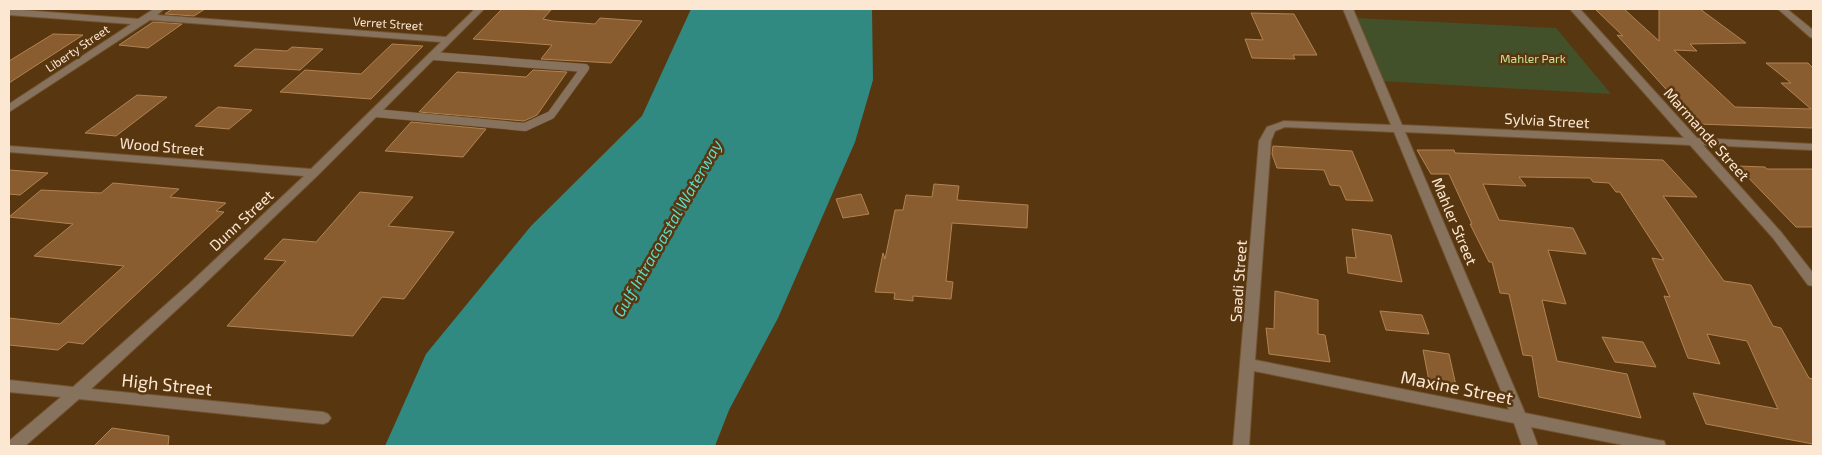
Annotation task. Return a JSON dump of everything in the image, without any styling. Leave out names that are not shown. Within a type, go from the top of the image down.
[{"type":"street","name":"Liberty Street","points":[[9,109],[160,9]]},
{"type":"street","name":"Dunn Street","points":[[15,446],[76,394],[314,174],[480,9]]},
{"type":"street","name":"Mahler Street","points":[[1348,9],[1530,446]]},
{"type":"street","name":"Marmande Street","points":[[1575,9],[1777,234],[1813,282]]},
{"type":"street","points":[[1782,9],[1813,35]]},
{"type":"street","name":"Verret Street","points":[[9,12],[448,40]]},
{"type":"street","name":"Sylvia Street","points":[[1280,125],[1300,124],[1399,128],[1813,147]]},
{"type":"street","name":"Saadi Street","points":[[1241,446],[1265,141],[1271,128],[1280,125]]},
{"type":"street","name":"Wood Street","points":[[9,149],[314,174]]},
{"type":"street","name":"Maxine Street","points":[[1248,364],[1658,446]]},
{"type":"street","name":"High Street","points":[[9,386],[323,418]]},
{"type":"lane","points":[[375,113],[525,127],[551,115],[585,68],[433,56]]},
{"type":"green space","name":"Mahler Park","points":[[1356,18],[1556,28],[1611,94],[1382,81]]},
{"type":"water","name":"Gulf Intracoastal Waterway","points":[[691,9],[872,9],[873,80],[855,142],[778,318],[729,410],[715,446],[385,446],[426,354],[531,226],[642,116]]},
{"type":"building","points":[[172,9],[205,9],[194,16],[165,14]]},
{"type":"building","points":[[502,9],[551,10],[543,19],[553,21],[595,24],[600,18],[642,21],[611,63],[541,59],[552,45],[473,39]]},
{"type":"building","points":[[1595,9],[1624,9],[1659,41],[1659,9],[1700,9],[1746,43],[1690,44],[1697,51],[1674,50],[1735,107],[1811,109],[1781,83],[1791,83],[1766,63],[1808,63],[1813,68],[1813,128],[1697,124],[1680,108],[1683,108],[1617,35],[1623,36]]},
{"type":"building","points":[[1251,13],[1294,14],[1317,55],[1293,55],[1295,59],[1252,58],[1245,39],[1263,40]]},
{"type":"building","points":[[153,22],[182,24],[148,48],[119,45]]},
{"type":"building","points":[[53,34],[83,35],[9,83],[9,61]]},
{"type":"building","points":[[392,44],[423,46],[371,99],[280,92],[305,70],[361,74]]},
{"type":"building","points":[[292,47],[323,49],[300,70],[234,66],[255,49],[287,51]]},
{"type":"building","points":[[533,70],[567,72],[537,115],[524,121],[419,112],[457,72],[526,77]]},
{"type":"building","points":[[137,95],[167,97],[116,136],[85,133]]},
{"type":"building","points":[[218,107],[252,110],[229,129],[195,126]]},
{"type":"building","points":[[411,122],[486,129],[463,157],[385,151]]},
{"type":"building","points":[[1273,146],[1352,151],[1373,201],[1346,200],[1340,186],[1330,185],[1324,170],[1277,168],[1272,154]]},
{"type":"building","points":[[1417,150],[1454,150],[1455,153],[1663,160],[1697,197],[1663,196],[1724,281],[1751,285],[1773,326],[1781,328],[1809,378],[1813,379],[1813,444],[1706,424],[1693,393],[1778,409],[1747,341],[1707,334],[1720,364],[1688,358],[1664,296],[1670,297],[1652,258],[1664,260],[1620,192],[1616,192],[1609,183],[1593,182],[1590,178],[1519,177],[1526,186],[1483,184],[1499,220],[1573,228],[1586,254],[1548,250],[1566,304],[1542,300],[1557,361],[1627,374],[1641,418],[1539,397],[1532,356],[1523,355],[1509,294],[1500,293],[1492,262],[1489,262],[1470,224],[1472,224],[1449,174],[1431,174]]},
{"type":"building","points":[[1737,166],[1765,167],[1767,169],[1813,169],[1813,227],[1796,227]]},
{"type":"building","points":[[9,170],[48,173],[20,195],[9,194]]},
{"type":"building","points":[[113,183],[179,189],[170,197],[226,203],[216,211],[224,212],[83,344],[68,342],[58,350],[9,345],[9,318],[60,324],[124,266],[34,256],[73,224],[9,217],[41,190],[101,193]]},
{"type":"building","points":[[934,184],[959,186],[957,200],[1028,205],[1027,228],[952,223],[946,281],[953,282],[951,299],[913,296],[913,301],[894,299],[895,293],[875,292],[883,253],[885,259],[895,210],[903,210],[906,195],[932,197]]},
{"type":"building","points":[[360,192],[413,197],[388,226],[454,232],[404,299],[382,297],[353,336],[227,326],[286,261],[264,259],[283,239],[316,242]]},
{"type":"building","points":[[861,194],[869,214],[843,218],[836,199]]},
{"type":"building","points":[[1352,229],[1391,235],[1402,282],[1348,273],[1346,257],[1356,258]]},
{"type":"building","points":[[1275,291],[1318,300],[1318,334],[1325,335],[1330,362],[1269,354],[1266,328],[1274,329]]},
{"type":"building","points":[[1380,311],[1422,315],[1429,334],[1386,330]]},
{"type":"building","points":[[1602,337],[1643,342],[1656,367],[1615,362]]},
{"type":"building","points":[[1423,350],[1449,354],[1457,390],[1430,386]]},
{"type":"building","points":[[112,428],[169,436],[168,446],[94,446]]}]
